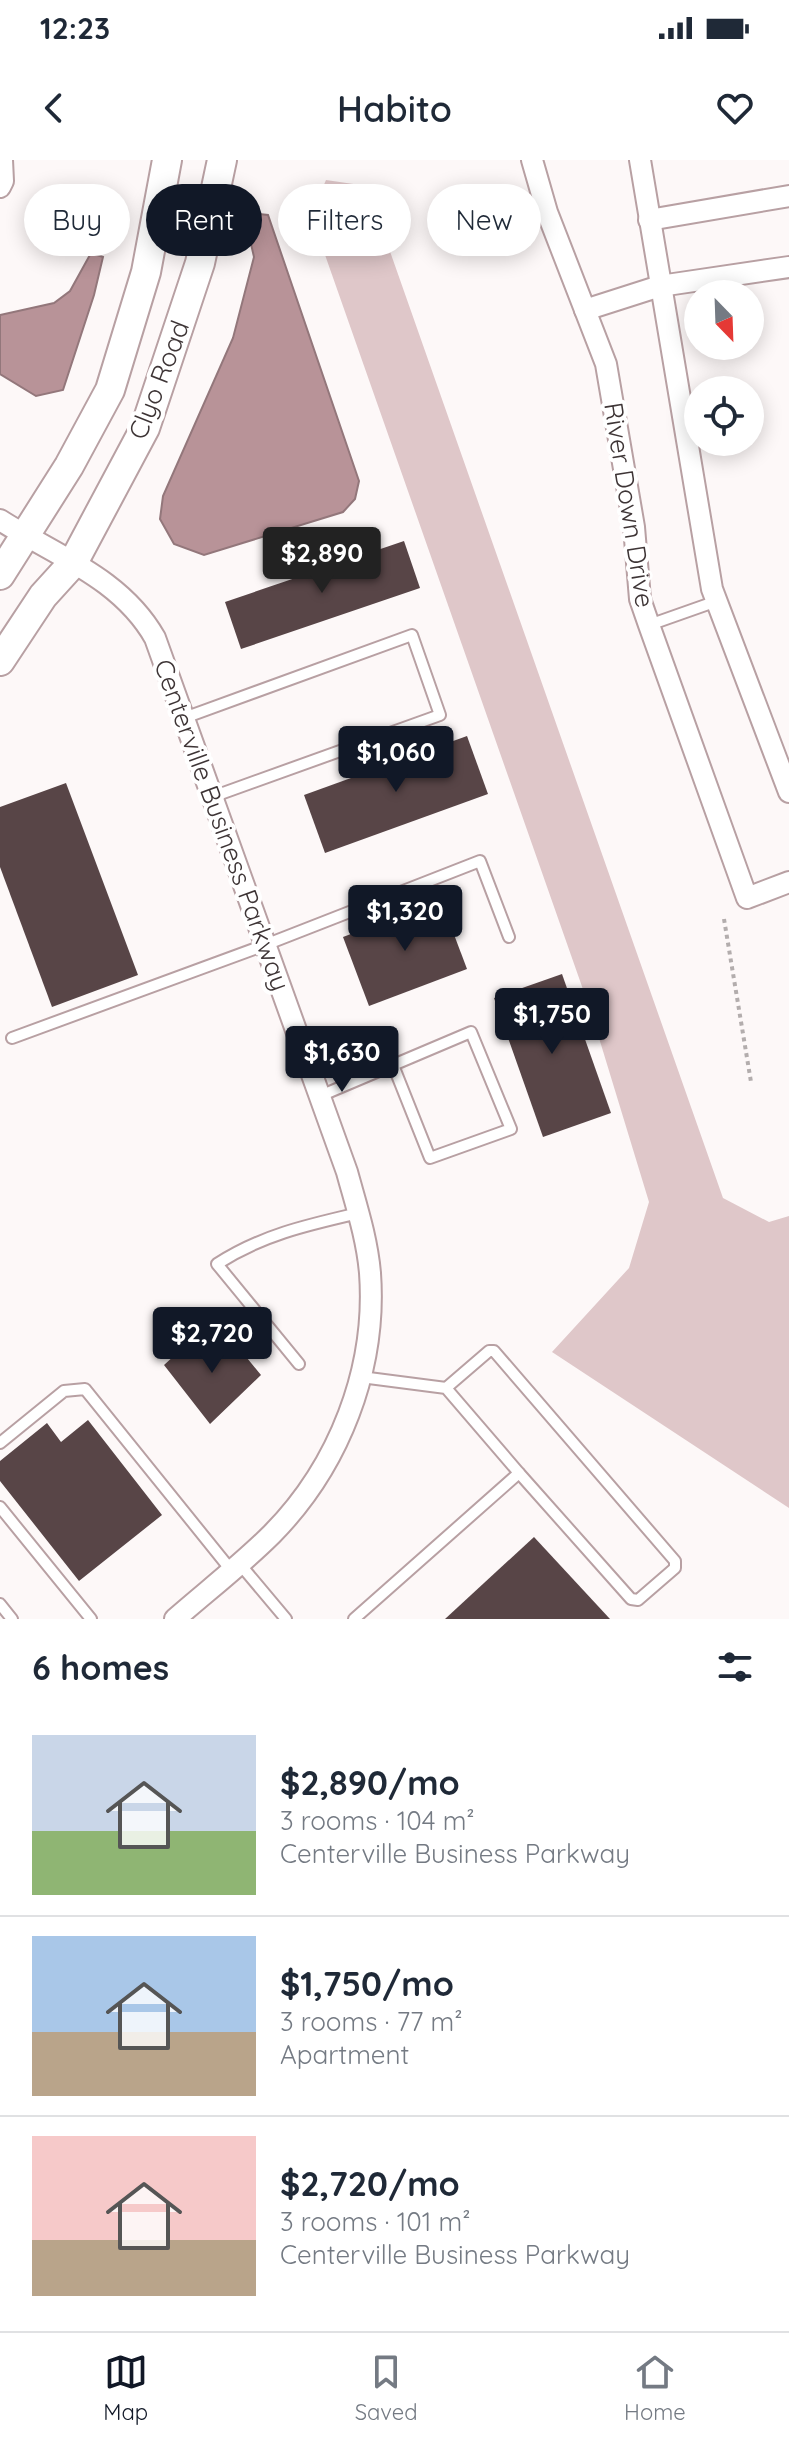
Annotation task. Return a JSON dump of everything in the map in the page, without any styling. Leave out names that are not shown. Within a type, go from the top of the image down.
[{"type":"street","points":[[0,187],[3,181],[2,160]]},
{"type":"street","name":"Clyo Road","points":[[0,575],[69,466],[110,390],[146,272],[167,160]]},
{"type":"street","name":"Clyo Road","points":[[0,661],[43,596],[73,563],[145,428],[200,263],[222,160]]},
{"type":"street","name":"River Down Drive","points":[[532,160],[547,212],[606,364],[634,527],[640,599],[649,625],[747,898],[789,882]]},
{"type":"street","points":[[640,160],[697,509],[717,601],[789,792]]},
{"type":"street","points":[[649,220],[789,196]]},
{"type":"street","points":[[585,310],[660,286],[789,267]]},
{"type":"street","name":"Centerville Business Parkway","points":[[0,520],[119,592],[144,618],[155,638],[320,1096],[359,1213],[369,1271],[371,1306],[361,1377],[329,1459],[304,1498],[271,1535],[175,1619]]},
{"type":"lane","points":[[649,625],[717,601]]},
{"type":"lane","points":[[183,718],[412,635],[440,715],[212,797]]},
{"type":"lane","points":[[12,1038],[265,945],[480,861],[509,937]]},
{"type":"lane","points":[[320,1096],[393,1065],[471,1032],[511,1129],[430,1158],[393,1065]]},
{"type":"lane","points":[[299,1364],[217,1264],[246,1246],[288,1230],[359,1213]]},
{"type":"lane","points":[[361,1377],[446,1388],[631,1599],[638,1600],[675,1568],[675,1561],[494,1351],[489,1351],[446,1388]]},
{"type":"lane","points":[[0,1443],[64,1391],[85,1389],[235,1567],[286,1619]]},
{"type":"lane","points":[[354,1619],[519,1473]]},
{"type":"lane","points":[[0,1507],[91,1619]]},
{"type":"lane","points":[[0,1604],[12,1619]]},
{"type":"path","points":[[724,919],[751,1082]]},
{"type":"shaded area","points":[[326,180],[353,184],[324,184]]},
{"type":"shaded area","points":[[262,214],[268,215],[278,244],[278,256],[282,256],[359,481],[355,499],[343,512],[204,555],[174,544],[160,519],[163,496],[233,338],[254,257],[262,256]]},
{"type":"shaded area","points":[[89,256],[103,257],[63,390],[36,396],[0,374],[0,315],[54,303],[70,291]]},
{"type":"shaded area","points":[[325,256],[392,256],[723,1198],[769,1222],[789,1216],[789,1508],[552,1352],[629,1268],[649,1202],[592,1015]]},
{"type":"building","points":[[404,541],[420,588],[241,649],[225,602]]},
{"type":"building","points":[[467,736],[488,794],[325,853],[304,795]]},
{"type":"building","points":[[66,783],[138,975],[52,1007],[0,867],[0,807]]},
{"type":"building","points":[[441,900],[467,969],[369,1006],[343,937]]},
{"type":"building","points":[[562,974],[611,1113],[543,1137],[494,998]]},
{"type":"building","points":[[198,1334],[211,1348],[229,1336],[261,1375],[210,1424],[164,1365]]},
{"type":"building","points":[[88,1420],[162,1515],[79,1581],[0,1481],[0,1461],[47,1423],[61,1442]]},
{"type":"building","points":[[534,1537],[610,1619],[445,1619]]}]
